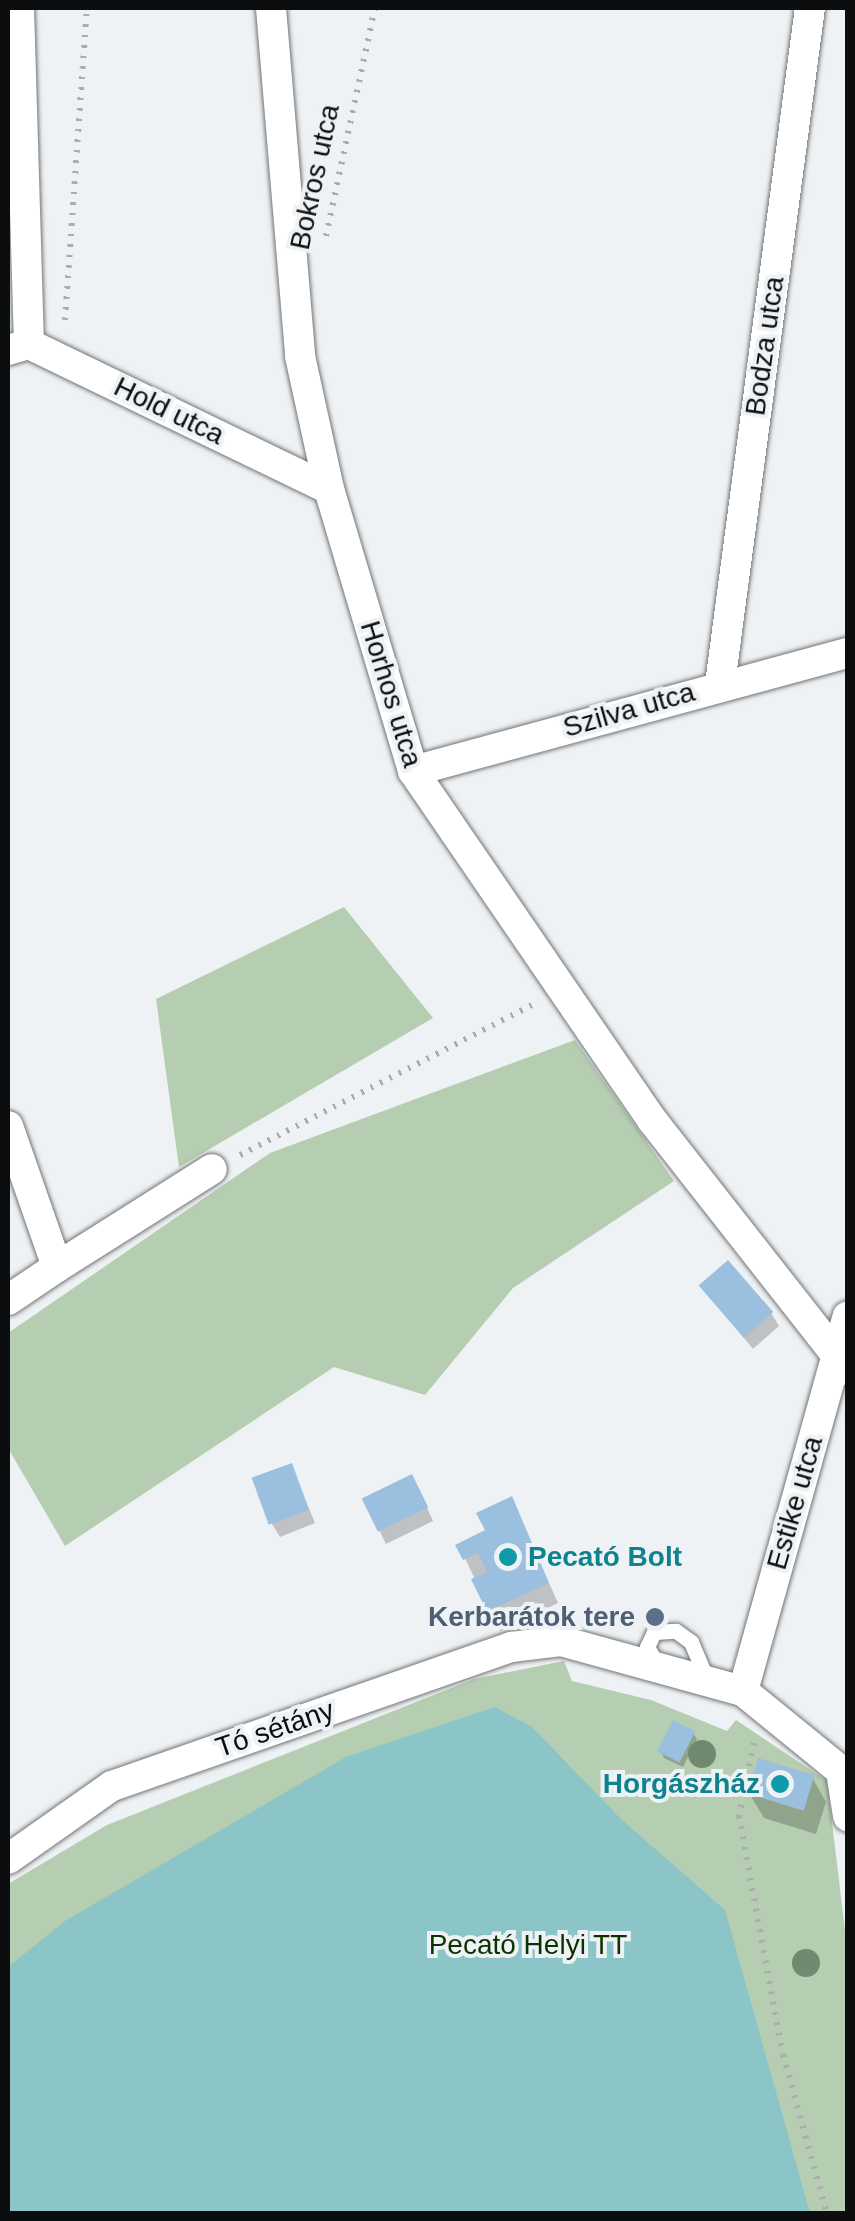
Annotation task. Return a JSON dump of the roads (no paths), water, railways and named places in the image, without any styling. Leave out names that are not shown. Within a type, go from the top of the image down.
[{"type":"street","points":[[18,347],[19,8]]},
{"type":"street","name":"Horhos utca","points":[[270,8],[300,356],[328,489],[412,772],[560,990],[842,1363]]},
{"type":"street","name":"Bodza utca","points":[[720,684],[810,8]]},
{"type":"street","name":"Hold utca","points":[[18,347],[62,359],[328,489]]},
{"type":"street","name":"Szilva utca","points":[[412,772],[720,684],[848,653]]},
{"type":"street","points":[[8,1126],[57,1267]]},
{"type":"street","points":[[8,1300],[212,1169]]},
{"type":"street","name":"Estike utca","points":[[743,1691],[842,1363],[848,1316]]},
{"type":"street","name":"Tó sétány","points":[[8,1859],[112,1786],[511,1647],[562,1641],[743,1691]]},
{"type":"street","points":[[743,1691],[766,1714],[844,1771],[848,1816]]},
{"type":"water","name":"Pecató Helyi TT","points":[[495,1707],[532,1727],[622,1820],[725,1910],[810,2213],[8,2213],[8,1967],[65,1921],[346,1757]]},
{"type":"place","name":"Pecató Bolt","points":[[508,1557]]},
{"type":"place","name":"Kerbarátok tere","points":[[655,1617]]},
{"type":"place","name":"Horgászház","points":[[780,1784]]}]
